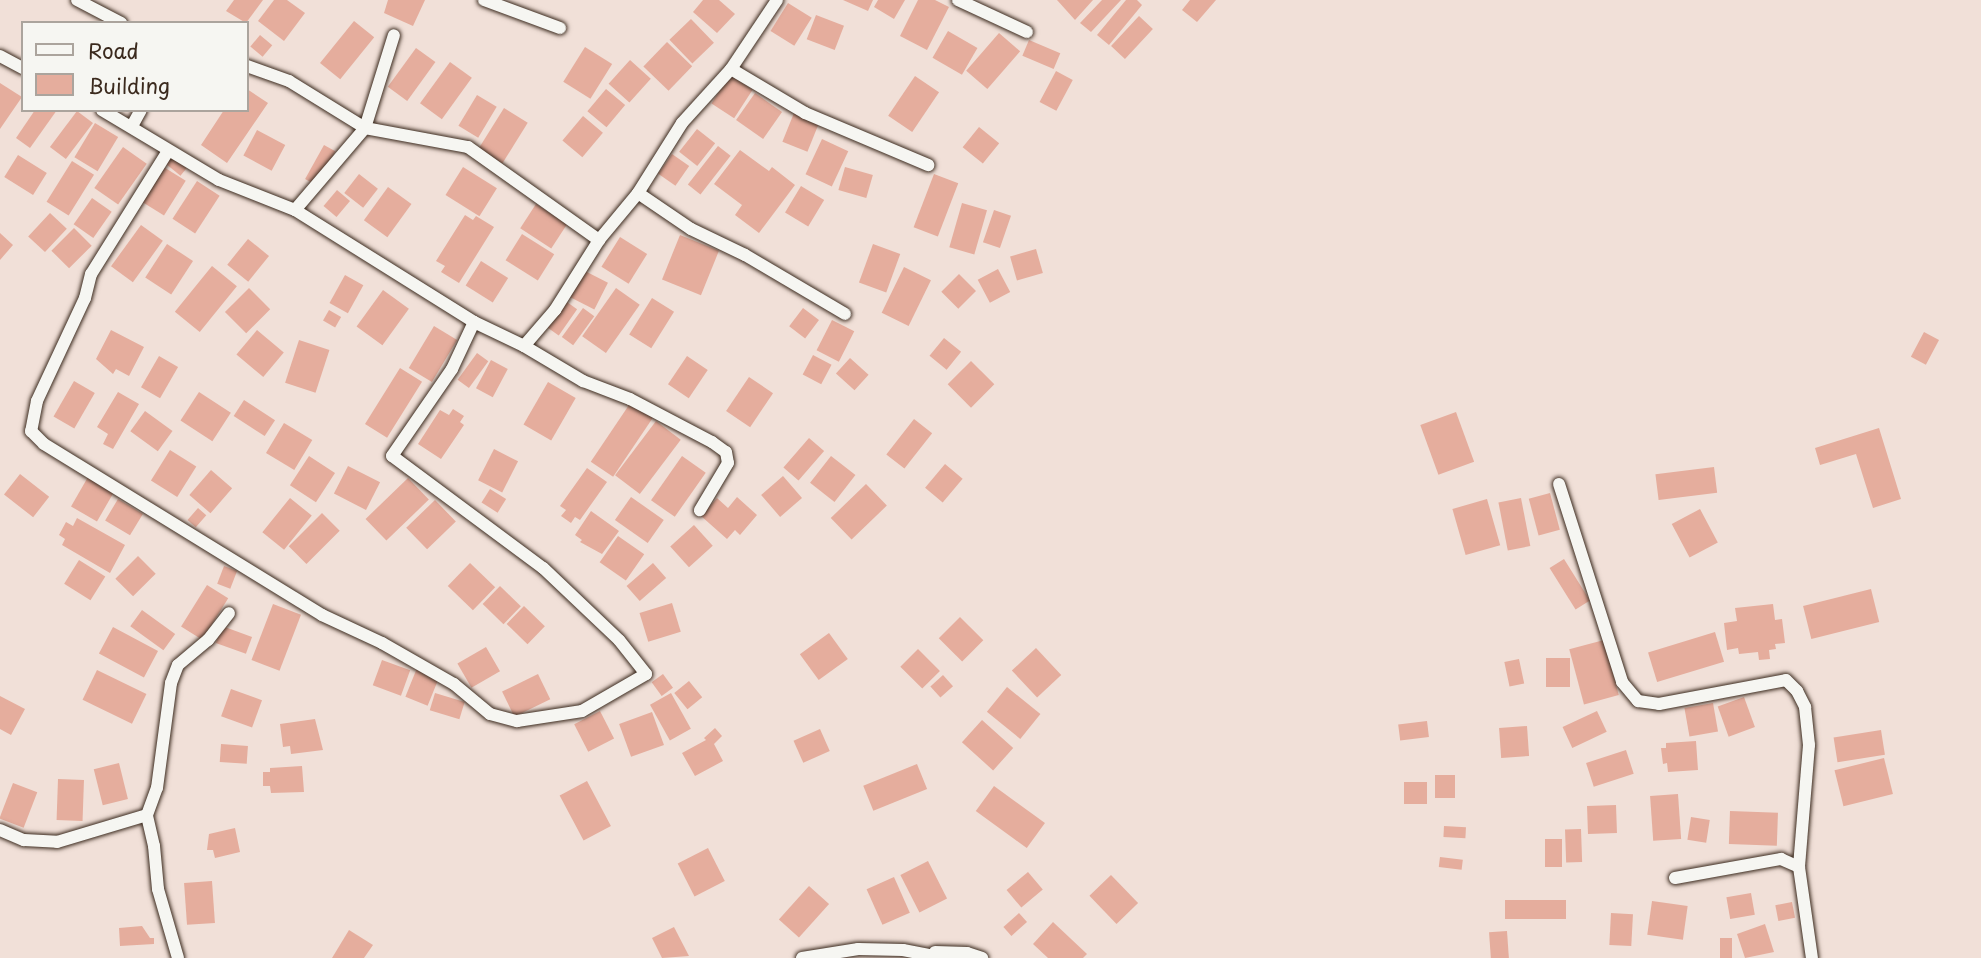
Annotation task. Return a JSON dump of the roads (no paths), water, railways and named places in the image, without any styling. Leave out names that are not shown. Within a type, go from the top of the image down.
[{"type":"street","points":[[77,0],[117,21]]},
{"type":"street","points":[[484,0],[560,28]]},
{"type":"street","points":[[524,346],[555,310],[599,240],[638,193],[682,123],[731,69],[777,0]]},
{"type":"street","points":[[958,0],[1027,32]]},
{"type":"street","points":[[295,210],[365,128],[394,35]]},
{"type":"street","points":[[0,56],[21,67]]},
{"type":"street","points":[[248,66],[289,81],[365,128],[468,147],[599,240]]},
{"type":"street","points":[[731,69],[805,113],[928,165]]},
{"type":"street","points":[[106,112],[219,180],[295,210],[474,322],[524,346],[583,381],[630,398],[712,442],[726,452],[728,463],[700,510]]},
{"type":"street","points":[[132,126],[140,112]]},
{"type":"street","points":[[168,151],[91,274],[85,298],[37,401],[31,431],[44,444],[322,615],[382,643],[454,684],[490,714],[517,721],[582,711],[646,674],[619,640],[542,568],[392,456],[452,369],[474,322]]},
{"type":"street","points":[[638,193],[691,229],[745,255],[845,314]]},
{"type":"street","points":[[1559,484],[1622,682],[1638,701],[1659,704],[1786,680],[1797,691],[1805,707],[1809,745],[1799,867],[1812,958]]},
{"type":"street","points":[[178,958],[158,889],[155,846],[147,815],[157,788],[170,683],[178,665],[208,640],[229,612]]},
{"type":"street","points":[[0,831],[24,840],[57,842],[147,815]]},
{"type":"street","points":[[1675,877],[1781,859],[1799,867]]},
{"type":"street","points":[[802,958],[858,949],[967,953],[982,958]]},
{"type":"street","points":[[903,950],[944,958]]}]
